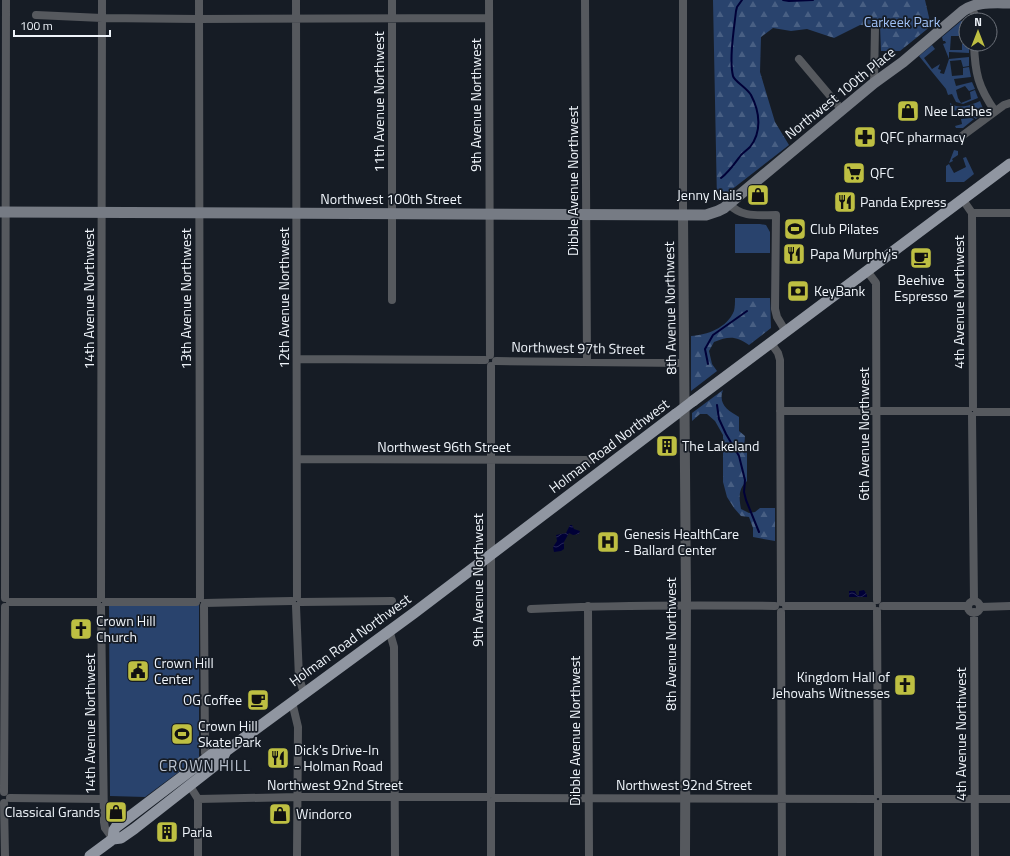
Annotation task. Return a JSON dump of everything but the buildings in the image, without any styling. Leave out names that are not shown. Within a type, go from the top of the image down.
[{"type":"main road","points":[[970,7],[984,3],[1010,3]]},
{"type":"main road","name":"Northwest 100th Place","points":[[729,204],[874,83],[903,62],[953,19],[970,7]]},
{"type":"main road","name":"Holman Road Northwest","points":[[91,856],[113,839],[121,838],[125,835],[221,761],[226,751],[490,555],[1010,164]]},
{"type":"main road","name":"Northwest 100th Street","points":[[3,212],[706,215],[724,208],[729,204]]},
{"type":"main road","name":"Holman Road Northwest","points":[[113,839],[114,830],[116,828],[215,752],[226,751]]},
{"type":"street","points":[[5,856],[3,212],[6,0]]},
{"type":"street","name":"14th Avenue Northwest","points":[[102,0],[101,602],[103,799],[104,825],[113,839]]},
{"type":"street","name":"13th Avenue Northwest","points":[[198,0],[201,602],[205,753],[208,758]]},
{"type":"street","name":"12th Avenue Northwest","points":[[296,0],[296,601],[299,678],[304,693]]},
{"type":"street","name":"11th Avenue Northwest","points":[[392,0],[392,300]]},
{"type":"street","name":"9th Avenue Northwest","points":[[489,0],[491,856]]},
{"type":"street","name":"Dibble Avenue Northwest","points":[[585,0],[587,361]]},
{"type":"street","name":"8th Avenue Northwest","points":[[683,0],[686,605],[685,856]]},
{"type":"street","points":[[970,7],[973,12]]},
{"type":"street","points":[[36,15],[102,18],[198,19],[489,18]]},
{"type":"street","points":[[874,83],[875,27]]},
{"type":"street","points":[[974,52],[977,78],[986,99],[995,111]]},
{"type":"street","points":[[798,59],[842,110]]},
{"type":"street","points":[[958,140],[995,111],[1010,103]]},
{"type":"street","points":[[963,200],[972,213],[1010,213]]},
{"type":"street","points":[[729,204],[734,209],[745,214],[776,215],[775,309],[777,317],[786,332]]},
{"type":"street","name":"4th Avenue Northwest","points":[[972,213],[975,856]]},
{"type":"street","name":"6th Avenue Northwest","points":[[867,271],[876,283],[878,856]]},
{"type":"street","points":[[771,343],[779,357],[782,856]]},
{"type":"street","name":"Northwest 97th Street","points":[[297,359],[684,363]]},
{"type":"street","points":[[780,411],[1010,412]]},
{"type":"street","name":"Northwest 96th Street","points":[[297,459],[591,460]]},
{"type":"street","points":[[4,602],[392,602]]},
{"type":"street","points":[[531,609],[588,606],[686,605],[1010,606]]},
{"type":"street","name":"Dibble Avenue Northwest","points":[[588,606],[589,856]]},
{"type":"street","points":[[389,630],[394,646],[395,856]]},
{"type":"street","points":[[292,702],[298,727],[297,856]]},
{"type":"street","points":[[190,786],[198,799],[198,856]]},
{"type":"street","name":"Northwest 92nd Street","points":[[198,799],[394,797],[1010,800]]},
{"type":"street","points":[[4,798],[103,799]]},
{"type":"green space","name":"Carkeek Park","points":[[713,0],[925,0],[931,26],[900,51],[881,51],[880,25],[860,25],[834,38],[807,29],[791,31],[773,28],[761,37],[760,72],[775,122],[789,145],[717,201]]},
{"type":"green space","points":[[958,24],[958,36],[951,36],[950,50],[958,50],[958,52],[969,53],[949,52],[949,59],[943,44],[946,43],[943,41],[942,37]]},
{"type":"green space","points":[[932,45],[935,49],[924,58],[932,69],[940,64],[938,69],[941,70],[940,73],[944,74],[949,59],[969,57],[969,66],[963,67],[961,60],[950,61],[952,76],[963,75],[963,68],[969,67],[971,77],[954,79],[956,86],[972,82],[975,89],[969,91],[965,86],[956,90],[958,98],[961,103],[971,99],[970,92],[975,90],[978,98],[963,104],[956,102],[952,94],[948,95],[946,89],[919,56]]},
{"type":"green space","points":[[980,101],[984,111],[976,119],[970,115],[968,109],[951,111],[950,103],[961,106]]},
{"type":"green space","points":[[961,119],[974,119],[963,128],[956,128],[955,126],[962,124]]},
{"type":"green space","points":[[954,150],[958,151],[958,155],[949,163]]},
{"type":"green space","points":[[966,157],[974,174],[964,182],[946,182],[946,166],[949,164],[954,173],[966,167],[963,158]]},
{"type":"green space","points":[[735,224],[766,225],[770,232],[770,253],[735,253]]},
{"type":"green space","points":[[735,298],[770,298],[771,328],[749,345],[732,338],[714,342],[709,351],[712,364],[717,371],[691,391],[691,336],[716,330],[727,322],[734,311]]},
{"type":"green space","points":[[723,390],[723,403],[727,409],[739,417],[739,431],[745,436],[744,448],[747,452],[747,481],[742,487],[740,494],[741,509],[749,513],[755,512],[760,508],[775,508],[775,541],[753,537],[753,528],[749,517],[741,516],[727,497],[723,482],[723,435],[715,421],[707,414],[700,414],[692,421],[692,413]]},
{"type":"green space","points":[[199,605],[199,757],[145,797],[110,796],[109,606]]},
{"type":"water","points":[[570,525],[572,525],[574,529],[580,531],[579,534],[573,535],[569,533],[564,542],[564,549],[554,552],[553,547],[557,541],[556,535],[566,533]]},
{"type":"water","points":[[864,590],[867,597],[849,597],[849,591],[855,591],[857,595],[859,595],[859,591]]},
{"type":"waterway","points":[[721,178],[750,147],[754,141],[758,128],[758,115],[751,95],[734,78],[732,69],[732,44],[736,11],[742,0]]},
{"type":"waterway","points":[[783,0],[813,0]]},
{"type":"waterway","points":[[708,364],[705,349],[713,335],[747,311]]},
{"type":"waterway","points":[[717,405],[719,419],[739,456],[745,480],[744,492],[746,500],[759,532]]},
{"type":"place","name":"Nee Lashes","points":[[908,111]]},
{"type":"place","name":"QFC pharmacy","points":[[865,137]]},
{"type":"place","name":"QFC","points":[[854,173]]},
{"type":"place","name":"Jenny Nails","points":[[758,195]]},
{"type":"place","name":"Panda Express","points":[[845,202]]},
{"type":"place","name":"Club Pilates","points":[[795,229]]},
{"type":"place","name":"Papa Murphy's","points":[[794,254]]},
{"type":"place","name":"Beehive Espresso","points":[[921,258]]},
{"type":"place","name":"KeyBank","points":[[798,291]]},
{"type":"place","name":"The Lakeland","points":[[667,446]]},
{"type":"place","name":"Genesis HealthCare - Ballard Center","points":[[608,542]]},
{"type":"place","name":"Crown Hill Church","points":[[81,629]]},
{"type":"place","name":"Crown Hill Center","points":[[138,671]]},
{"type":"place","name":"Kingdom Hall of Jehovahs Witnesses","points":[[905,685]]},
{"type":"place","name":"OG Coffee","points":[[258,700]]},
{"type":"place","name":"Crown Hill Skate Park","points":[[182,734]]},
{"type":"place","name":"Dick's Drive-In - Holman Road","points":[[278,758]]},
{"type":"place","name":"Classical Grands","points":[[116,812]]},
{"type":"place","name":"Windorco","points":[[280,814]]},
{"type":"place","name":"Parla","points":[[167,832]]},
{"type":"district","name":"CROWN HILL","points":[[205,766]]}]
